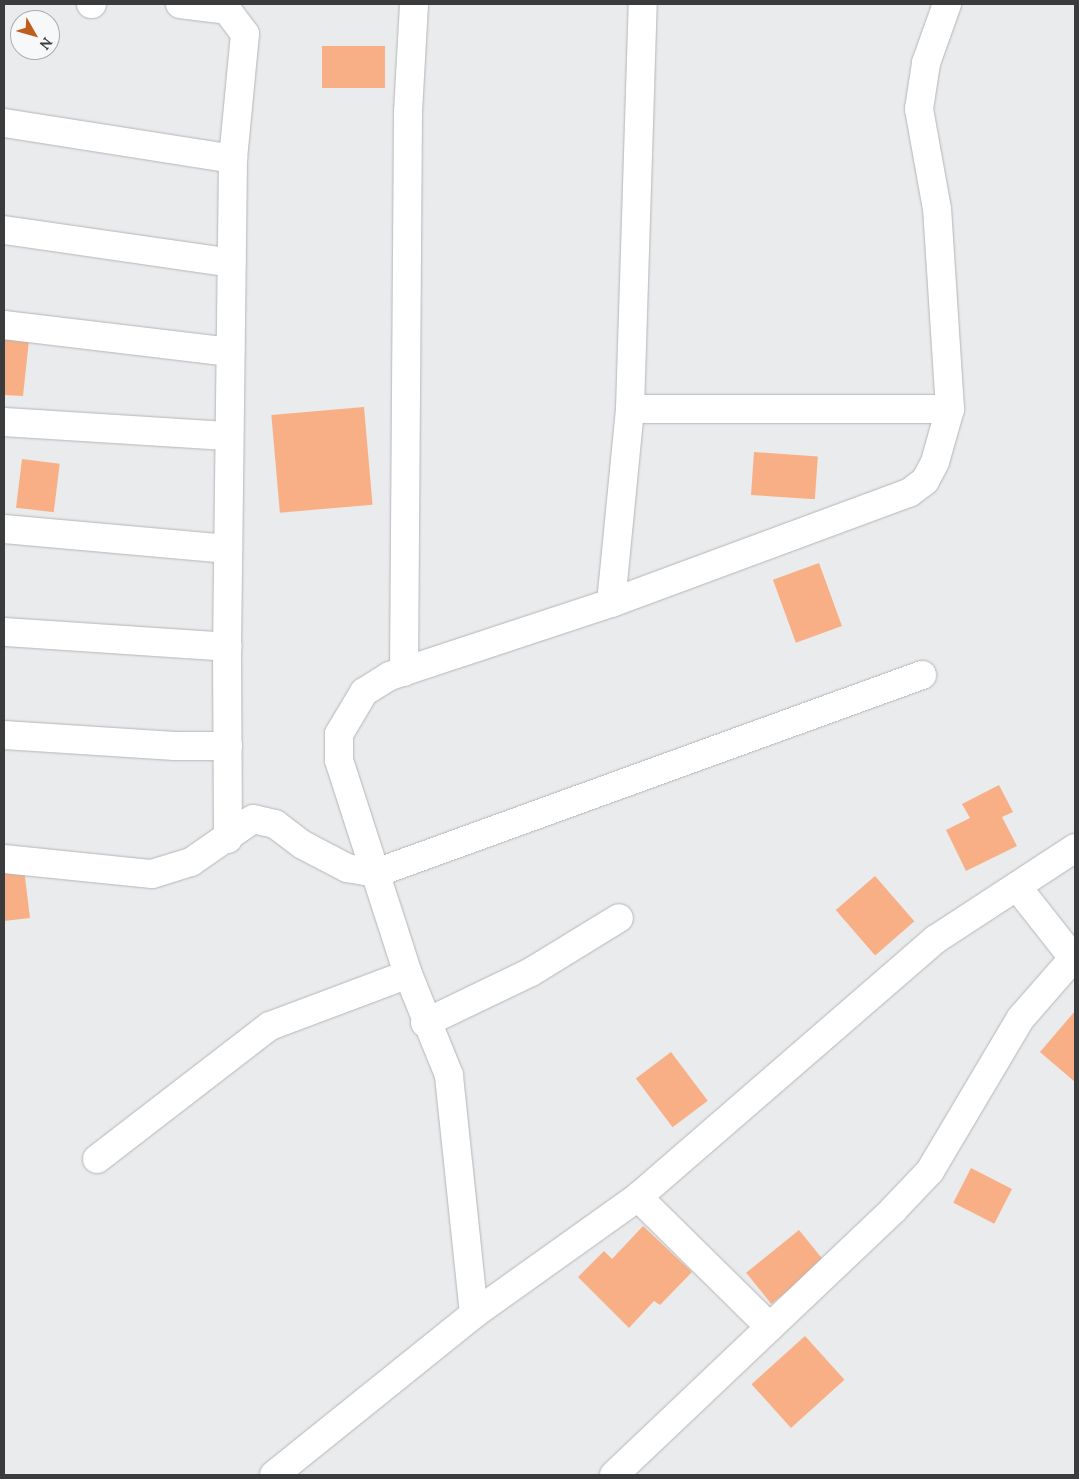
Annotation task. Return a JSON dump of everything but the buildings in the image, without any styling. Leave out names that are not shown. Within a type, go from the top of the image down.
[{"type":"street","points":[[180,4],[227,10],[245,34],[233,159],[226,647],[228,839]]},
{"type":"street","points":[[404,672],[408,112],[414,4]]},
{"type":"street","points":[[610,603],[630,409],[642,4]]},
{"type":"street","points":[[474,1314],[449,1075],[426,1023],[408,974],[339,760],[339,734],[364,692],[404,672],[610,603],[909,493],[924,481],[935,462],[950,409],[937,209],[919,109],[926,63],[947,4]]},
{"type":"street","points":[[4,122],[233,159]]},
{"type":"street","points":[[4,230],[232,263]]},
{"type":"street","points":[[4,325],[230,352]]},
{"type":"street","points":[[630,409],[950,409]]},
{"type":"street","points":[[4,422],[229,436]]},
{"type":"street","points":[[4,529],[228,549]]},
{"type":"street","points":[[4,632],[226,647]]},
{"type":"street","points":[[4,860],[152,874],[192,862],[228,839],[254,819],[276,824],[304,846],[347,868],[376,873],[922,676]]},
{"type":"street","points":[[4,735],[175,746],[228,746]]},
{"type":"street","points":[[274,1475],[474,1314],[638,1197],[936,939],[1018,888],[1075,848]]},
{"type":"street","points":[[614,1475],[893,1210],[930,1171],[1021,1018],[1074,957],[1018,888]]},
{"type":"street","points":[[426,1023],[531,972],[619,918]]},
{"type":"street","points":[[97,1159],[270,1026],[408,974]]},
{"type":"street","points":[[638,1197],[770,1327]]}]
